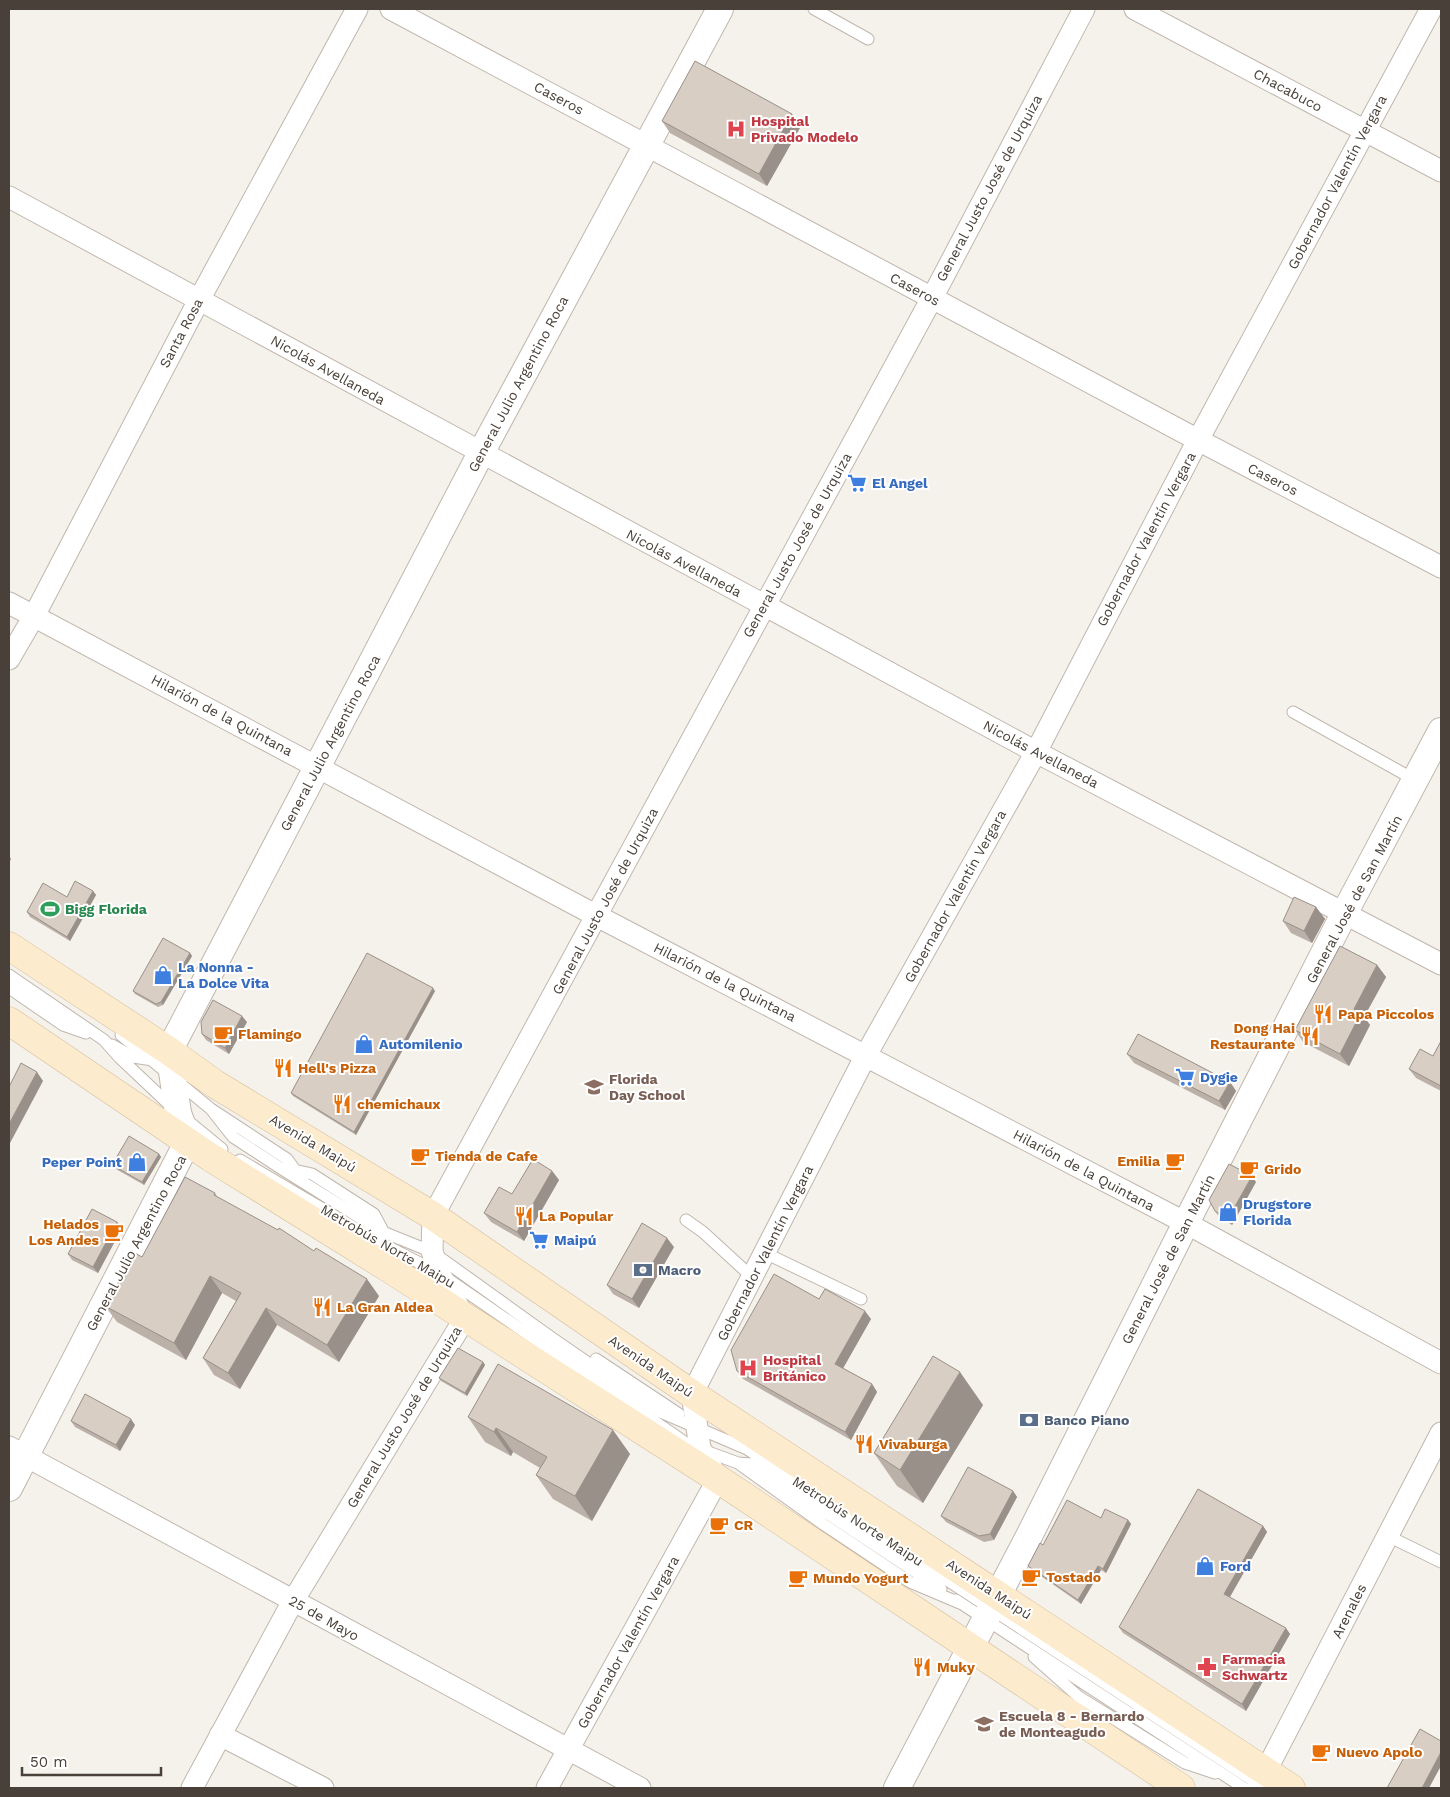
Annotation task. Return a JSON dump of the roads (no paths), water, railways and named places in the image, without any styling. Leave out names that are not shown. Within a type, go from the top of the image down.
[{"type":"main road","name":"Avenida Maipú","points":[[9,946],[165,1062],[216,1084],[433,1216],[692,1394],[994,1613],[1258,1784],[1291,1788]]},
{"type":"main road","points":[[9,1021],[188,1142],[465,1318],[728,1471],[969,1646],[1180,1788]]},
{"type":"street","name":"Santa Rosa","points":[[9,659],[34,616],[199,300],[357,9]]},
{"type":"street","name":"Caseros","points":[[391,9],[1198,440],[1441,567]]},
{"type":"street","name":"General Julio Argentino Roca","points":[[9,1488],[17,1451],[188,1142],[178,1113],[165,1062],[481,453],[720,9]]},
{"type":"street","name":"General Justo José de Urquiza","points":[[192,1788],[293,1601],[465,1318],[439,1272],[432,1251],[433,1216],[932,298],[1084,9]]},
{"type":"street","name":"Chacabuco","points":[[1135,9],[1441,171]]},
{"type":"street","name":"Gobernador Valentín Vergara","points":[[692,1394],[866,1055],[1036,752],[1198,440],[1431,9]]},
{"type":"street","name":"Nicolás Avellaneda","points":[[9,198],[763,606],[1036,752],[1345,912],[1441,964]]},
{"type":"street","name":"Hilarión de la Quintana","points":[[9,602],[597,916],[1186,1223],[1441,1363]]},
{"type":"street","name":"General José de San Martín","points":[[897,1788],[969,1646],[994,1613],[1186,1223],[1345,912],[1417,781],[1436,757],[1441,731]]},
{"type":"street","points":[[692,1394],[700,1448],[728,1471]]},
{"type":"street","name":"Arenales","points":[[1258,1784],[1441,1433]]},
{"type":"street","name":"25 de Mayo","points":[[17,1451],[568,1751],[640,1788]]},
{"type":"street","name":"Gobernador Valentín Vergara","points":[[547,1788],[728,1471]]},
{"type":"street","points":[[220,1735],[323,1788]]},
{"type":"lane","points":[[814,9],[868,39]]},
{"type":"lane","points":[[1293,712],[1417,781]]},
{"type":"lane","points":[[9,962],[64,998]]},
{"type":"lane","name":"Metrobús Norte Maipu","points":[[9,975],[104,1040],[119,1057],[178,1113],[216,1145],[377,1241],[439,1272],[689,1445],[700,1448]]},
{"type":"lane","name":"Metrobús Norte Maipu","points":[[9,988],[63,1025],[104,1040]]},
{"type":"lane","name":"Metrobús Norte Maipu","points":[[112,1030],[165,1062],[211,1110],[233,1137],[374,1214],[383,1232],[432,1251],[574,1349],[697,1426],[747,1449],[994,1613],[1079,1697],[1185,1764],[1229,1778],[1258,1784]]},
{"type":"lane","points":[[104,1040],[133,1056],[165,1062]]},
{"type":"lane","points":[[284,1164],[308,1179]]},
{"type":"lane","points":[[686,1220],[703,1232],[752,1277]]},
{"type":"lane","points":[[764,1253],[861,1299]]},
{"type":"lane","name":"Metrobús Norte Maipu","points":[[728,1471],[753,1464],[830,1514],[849,1535]]},
{"type":"lane","name":"Metrobús Norte Maipu","points":[[728,1471],[823,1524],[849,1535],[962,1604],[994,1613]]},
{"type":"lane","points":[[1388,1536],[1441,1562]]},
{"type":"place","name":"Hospital Privado Modelo","points":[[736,129]]},
{"type":"place","name":"El Angel","points":[[857,483]]},
{"type":"place","name":"Bigg Florida","points":[[50,909]]},
{"type":"place","name":"La Nonna - La Dolce Vita","points":[[163,975]]},
{"type":"place","name":"Papa Piccolos","points":[[1323,1014]]},
{"type":"place","name":"Flamingo","points":[[223,1034]]},
{"type":"place","name":"Dong Hai Restaurante","points":[[1310,1036]]},
{"type":"place","name":"Automilenio","points":[[364,1044]]},
{"type":"place","name":"Hell's Pizza","points":[[283,1068]]},
{"type":"place","name":"Dygie","points":[[1185,1077]]},
{"type":"place","name":"Florida Day School","points":[[594,1087]]},
{"type":"place","name":"chemichaux","points":[[342,1104]]},
{"type":"place","name":"Tienda de Cafe","points":[[420,1156]]},
{"type":"place","name":"Emilia","points":[[1175,1161]]},
{"type":"place","name":"Peper Point","points":[[137,1162]]},
{"type":"place","name":"Grido","points":[[1249,1169]]},
{"type":"place","name":"Drugstore Florida","points":[[1228,1212]]},
{"type":"place","name":"La Popular","points":[[524,1216]]},
{"type":"place","name":"Helados Los Andes","points":[[114,1232]]},
{"type":"place","name":"Maipú","points":[[539,1240]]},
{"type":"place","name":"Macro","points":[[643,1270]]},
{"type":"place","name":"La Gran Aldea","points":[[322,1307]]},
{"type":"place","name":"Hospital Británico","points":[[748,1368]]},
{"type":"place","name":"Banco Piano","points":[[1029,1420]]},
{"type":"place","name":"Vivaburga","points":[[864,1444]]},
{"type":"place","name":"CR","points":[[719,1525]]},
{"type":"place","name":"Ford","points":[[1205,1566]]},
{"type":"place","name":"Tostado","points":[[1031,1577]]},
{"type":"place","name":"Mundo Yogurt","points":[[798,1578]]},
{"type":"place","name":"Muky","points":[[922,1667]]},
{"type":"place","name":"Farmacia Schwartz","points":[[1207,1667]]},
{"type":"place","name":"Escuela 8 - Bernardo de Monteagudo","points":[[984,1724]]},
{"type":"place","name":"Nuevo Apolo","points":[[1321,1752]]}]
